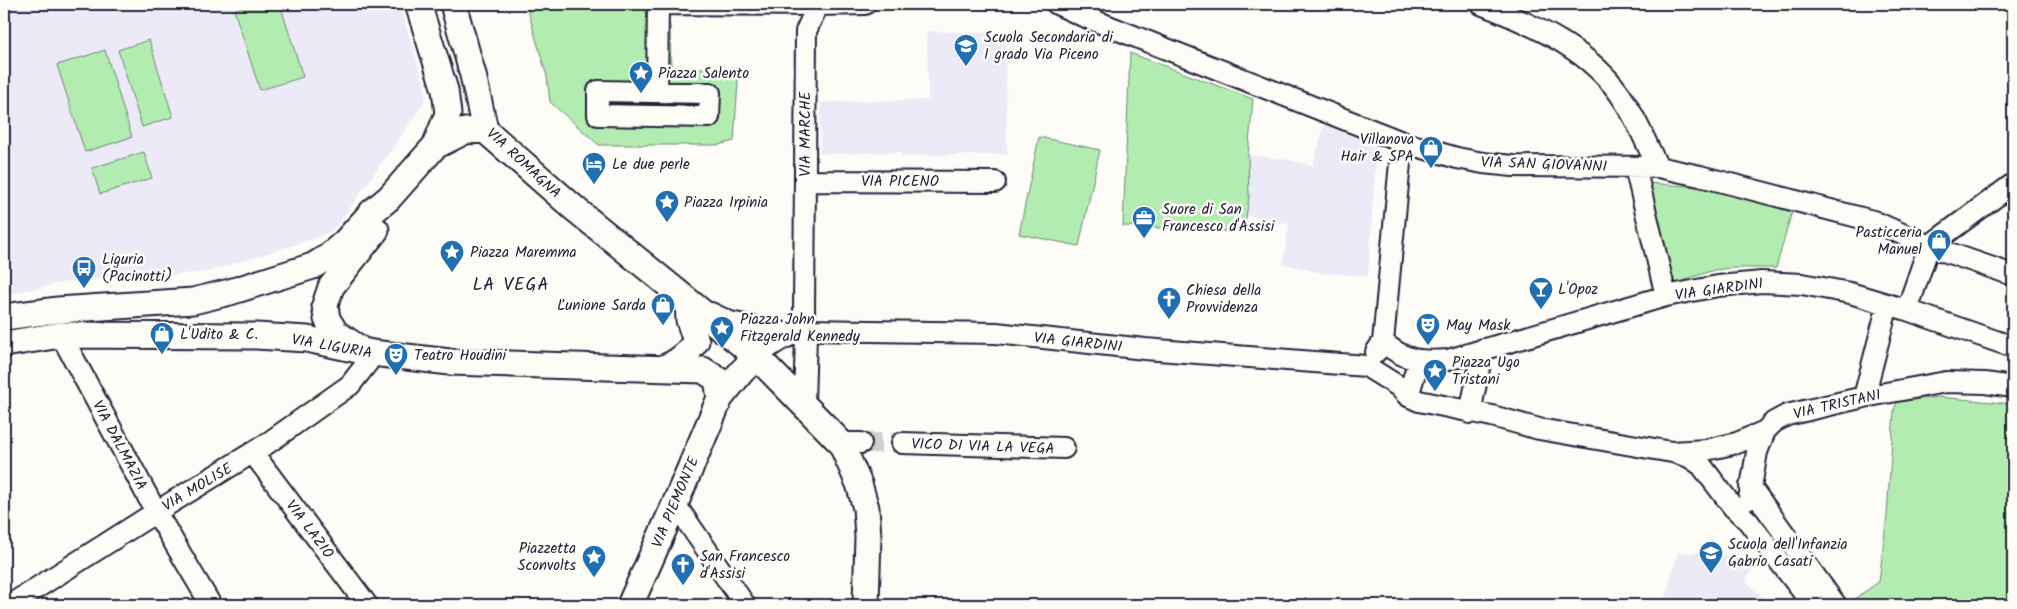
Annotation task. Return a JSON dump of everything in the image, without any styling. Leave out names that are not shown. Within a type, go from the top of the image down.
[{"type":"street","points":[[4,318],[58,310],[193,301],[230,292],[312,266],[329,256],[345,242],[372,212],[389,198],[435,146],[448,114],[445,90],[418,4]]},
{"type":"street","name":"VIA ROMAGNA","points":[[453,4],[473,75],[485,130],[552,190],[688,303]]},
{"type":"street","points":[[657,92],[659,4],[818,6],[866,4]]},
{"type":"street","name":"VIA SAN GIOVANNI","points":[[1057,4],[1402,142],[1457,158],[1512,166],[1658,168],[1700,176],[1864,218],[1929,246],[2011,268]]},
{"type":"street","points":[[1481,4],[1555,36],[1603,74],[1625,101],[1658,168]]},
{"type":"street","name":"VIA MARCHE","points":[[800,326],[805,181],[806,31],[818,6]]},
{"type":"street","points":[[598,91],[657,92],[710,93],[709,117],[598,115],[598,91]]},
{"type":"street","points":[[435,146],[465,131],[485,130]]},
{"type":"street","points":[[1383,342],[1399,355],[1412,360],[1448,360],[1483,349],[1470,413],[1419,401],[1408,396],[1398,386],[1366,366],[1383,342],[1402,142]]},
{"type":"street","points":[[1635,167],[1666,296]]},
{"type":"street","name":"VIA PICENO","points":[[805,181],[995,182]]},
{"type":"street","points":[[1907,310],[1929,246],[2013,184]]},
{"type":"street","points":[[366,352],[336,333],[327,320],[325,305],[331,287],[381,223],[389,198]]},
{"type":"street","name":"VIA GIARDINI","points":[[1483,349],[1666,296],[1718,286],[1762,282],[1802,284],[1850,293],[1907,310],[2013,347]]},
{"type":"street","points":[[688,303],[730,322],[800,326]]},
{"type":"street","points":[[688,303],[757,357],[804,403],[851,443],[866,508],[868,536],[866,605]]},
{"type":"street","points":[[663,368],[671,366],[685,356],[696,341],[689,320],[688,303]]},
{"type":"street","points":[[1864,397],[1888,304]]},
{"type":"street","points":[[719,388],[742,371],[766,349],[800,326]]},
{"type":"street","points":[[800,326],[804,403]]},
{"type":"street","name":"VIA GIARDINI","points":[[800,326],[996,333],[1145,348],[1366,366]]},
{"type":"street","name":"VIA LIGURIA","points":[[4,344],[61,335],[256,336],[307,339],[366,352],[450,362],[703,370],[719,388]]},
{"type":"street","name":"VIA DALMAZIA","points":[[61,335],[156,512],[211,605]]},
{"type":"street","name":"VIA MOLISE","points":[[10,605],[253,453],[350,385],[368,362],[366,352]]},
{"type":"street","points":[[1408,396],[1419,360]]},
{"type":"street","name":"VIA TRISTANI","points":[[1470,413],[1492,416],[1539,429],[1672,452],[1706,450],[1738,444],[1765,431],[1774,422],[1787,415],[1864,397],[1946,382],[1986,383],[2013,387]]},
{"type":"street","name":"VIA PIEMONTE","points":[[630,605],[676,504],[719,388]]},
{"type":"street","points":[[1748,521],[1750,486],[1757,452],[1765,431]]},
{"type":"street","name":"VICO DI VIA LA VEGA","points":[[902,443],[1064,448]]},
{"type":"street","points":[[1672,452],[1689,457],[1701,465],[1733,507],[1748,521],[1812,605]]},
{"type":"street","name":"VIA LAZIO","points":[[253,453],[367,605]]},
{"type":"street","points":[[1750,486],[1836,605]]},
{"type":"street","points":[[676,504],[745,605]]},
{"type":"shaded area","points":[[4,4],[399,4],[426,94],[422,106],[340,222],[332,230],[316,238],[210,271],[70,281],[4,295]]},
{"type":"shaded area","name":"Scuola Secondaria di I grado Via Piceno","points":[[927,31],[1005,34],[1007,154],[901,156],[901,152],[820,154],[821,102],[928,100]]},
{"type":"shaded area","points":[[1324,125],[1377,145],[1368,276],[1322,273],[1283,264],[1289,224],[1246,215],[1249,197],[1248,155],[1290,160],[1313,166]]},
{"type":"shaded area","name":"Scuola dell'Infanzia Gabrio Casati","points":[[1716,552],[1753,566],[1746,582],[1772,605],[1663,605],[1678,553]]},
{"type":"green space","points":[[254,4],[280,4],[303,77],[260,90],[234,10]]},
{"type":"green space","name":"Piazza Salento","points":[[526,4],[663,4],[670,25],[671,68],[739,68],[734,141],[718,145],[599,145],[550,102],[547,77]]},
{"type":"green space","points":[[149,40],[173,117],[142,127],[118,50]]},
{"type":"green space","points":[[105,50],[132,137],[85,152],[57,65]]},
{"type":"green space","points":[[1130,53],[1253,99],[1248,155],[1249,197],[1244,232],[1123,226]]},
{"type":"green space","points":[[1039,137],[1100,150],[1079,246],[1019,234]]},
{"type":"green space","points":[[144,152],[152,178],[100,194],[92,168]]},
{"type":"green space","points":[[1648,183],[1710,188],[1793,208],[1776,268],[1714,270],[1673,284]]},
{"type":"green space","points":[[1939,397],[2013,404],[2013,605],[1855,605],[1851,601],[1879,582],[1887,515],[1894,410],[1897,402]]},
{"type":"tunnel","points":[[861,443],[902,443]]},
{"type":"place","name":"Scuola Secondaria di I grado Via Piceno","points":[[966,67]]},
{"type":"place","name":"Piazza Salento","points":[[641,94]]},
{"type":"place","name":"Villanova Hair & SPA","points":[[1431,169]]},
{"type":"place","name":"Le due perle","points":[[594,185]]},
{"type":"place","name":"Piazza Irpinia","points":[[667,223]]},
{"type":"place","name":"Suore di San Francesco d'Assisi","points":[[1144,239]]},
{"type":"place","name":"Pasticceria Manuel","points":[[1939,262]]},
{"type":"place","name":"Piazza Maremma","points":[[452,273]]},
{"type":"place","name":"Liguria (Pacinotti)","points":[[84,289]]},
{"type":"place","name":"L'Opoz","points":[[1541,310]]},
{"type":"place","name":"Chiesa della Provvidenza","points":[[1169,320]]},
{"type":"place","name":"Ľunione Sarda","points":[[663,326]]},
{"type":"place","name":"May Mask","points":[[1428,346]]},
{"type":"place","name":"Piazza John Fitzgerald Kennedy","points":[[722,349]]},
{"type":"place","name":"L'Udito & C.","points":[[162,355]]},
{"type":"place","name":"Teatro Houdini","points":[[396,376]]},
{"type":"place","name":"Piazza Ugo Tristani","points":[[1435,392]]},
{"type":"place","name":"Scuola dell'Infanzia Gabrio Casati","points":[[1711,574]]},
{"type":"place","name":"Piazzetta Sconvolts","points":[[594,578]]},
{"type":"place","name":"San Francesco d'Assisi","points":[[683,586]]},
{"type":"district","name":"LA VEGA","points":[[511,284]]}]
